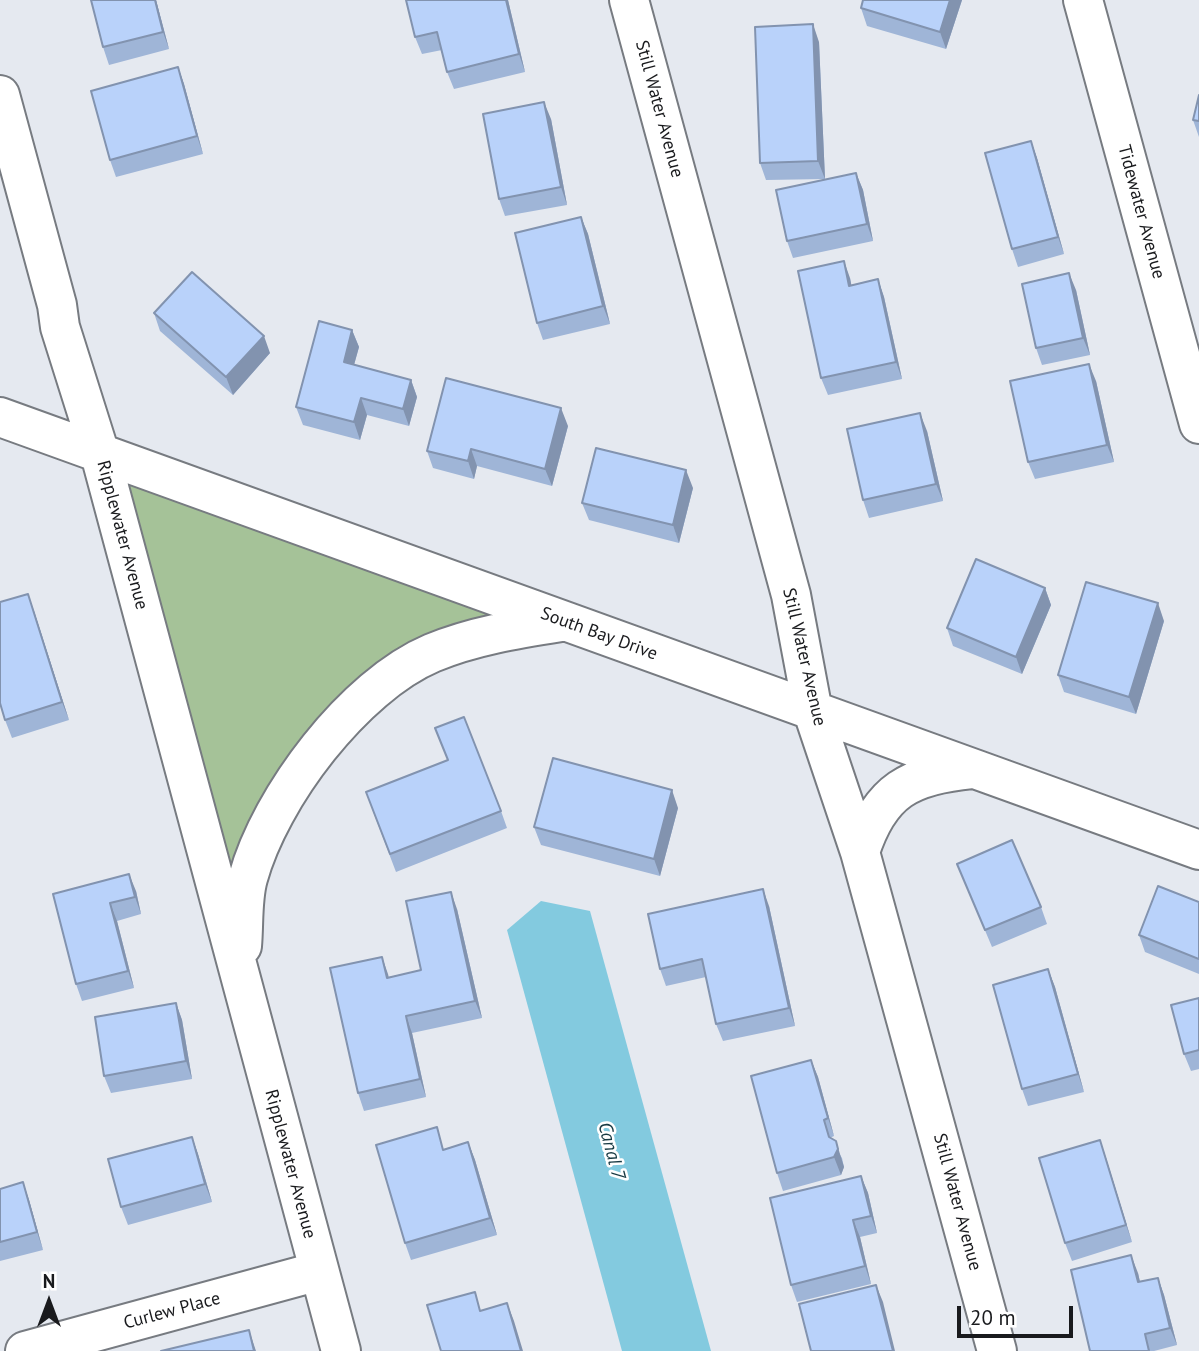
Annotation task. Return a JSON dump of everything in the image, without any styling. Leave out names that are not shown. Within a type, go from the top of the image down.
[{"type":"street","name":"Still Water Avenue","points":[[629,0],[790,595],[813,712],[860,852],[998,1351]]},
{"type":"street","name":"Tidewater Avenue","points":[[1083,0],[1199,424]]},
{"type":"street","name":"Ripplewater Avenue","points":[[0,95],[61,327],[100,454],[341,1351]]},
{"type":"street","name":"South Bay Drive","points":[[0,417],[1199,850]]},
{"type":"street","name":"Ripplewater Avenue","points":[[240,976],[247,881],[254,859],[274,813],[318,747],[397,672],[431,653],[472,639],[564,621]]},
{"type":"street","points":[[860,852],[868,828],[904,786],[938,772],[975,769]]},
{"type":"street","name":"Curlew Place","points":[[25,1351],[319,1271]]},
{"type":"green space","points":[[107,460],[548,619],[494,627],[320,735],[237,941]]},
{"type":"water","name":"Canal 7","points":[[541,901],[590,911],[711,1351],[622,1351],[507,930]]},
{"type":"building","points":[[91,0],[155,0],[163,32],[103,47]]},
{"type":"building","points":[[406,0],[506,0],[519,54],[447,72],[437,32],[415,37]]},
{"type":"building","points":[[863,0],[950,0],[940,32],[861,8]]},
{"type":"building","points":[[813,24],[818,161],[760,163],[755,27]]},
{"type":"building","points":[[178,67],[197,136],[110,160],[91,91]]},
{"type":"building","points":[[1199,95],[1199,121],[1193,120]]},
{"type":"building","points":[[544,102],[561,187],[499,199],[483,114]]},
{"type":"building","points":[[1031,141],[1058,237],[1012,249],[985,153]]},
{"type":"building","points":[[856,173],[867,224],[787,241],[776,190]]},
{"type":"building","points":[[581,217],[603,306],[537,323],[515,233]]},
{"type":"building","points":[[844,261],[849,286],[878,279],[896,362],[821,378],[798,271]]},
{"type":"building","points":[[192,272],[264,336],[226,377],[154,313]]},
{"type":"building","points":[[1069,273],[1083,338],[1036,348],[1022,284]]},
{"type":"building","points":[[319,321],[352,330],[344,362],[411,380],[403,409],[361,398],[354,422],[296,407]]},
{"type":"building","points":[[1089,364],[1107,445],[1028,462],[1010,381]]},
{"type":"building","points":[[446,378],[561,408],[545,469],[471,449],[468,461],[427,451]]},
{"type":"building","points":[[920,413],[936,484],[863,500],[847,429]]},
{"type":"building","points":[[596,448],[686,470],[673,525],[582,503]]},
{"type":"building","points":[[976,559],[1045,588],[1016,657],[947,628]]},
{"type":"building","points":[[1086,582],[1158,603],[1129,697],[1058,675]]},
{"type":"building","points":[[28,594],[62,702],[5,720],[0,703],[0,602]]},
{"type":"building","points":[[464,717],[501,811],[390,854],[366,792],[448,760],[435,728]]},
{"type":"building","points":[[553,758],[672,790],[654,859],[534,827]]},
{"type":"building","points":[[1012,840],[1041,907],[985,930],[957,864]]},
{"type":"building","points":[[129,874],[135,897],[110,903],[128,971],[76,984],[53,894]]},
{"type":"building","points":[[1158,886],[1199,902],[1199,959],[1139,935]]},
{"type":"building","points":[[763,889],[789,1008],[716,1024],[702,959],[660,969],[648,914]]},
{"type":"building","points":[[451,892],[475,1001],[406,1016],[420,1079],[358,1093],[330,968],[382,957],[387,978],[421,970],[406,901]]},
{"type":"building","points":[[1048,969],[1078,1074],[1022,1089],[993,985]]},
{"type":"building","points":[[1199,998],[1199,1050],[1184,1054],[1171,1005]]},
{"type":"building","points":[[176,1003],[186,1061],[104,1076],[95,1017]]},
{"type":"building","points":[[811,1060],[828,1118],[824,1120],[829,1137],[836,1141],[838,1149],[834,1157],[777,1173],[751,1076]]},
{"type":"building","points":[[437,1127],[443,1150],[468,1142],[490,1218],[405,1243],[376,1145]]},
{"type":"building","points":[[192,1137],[205,1184],[121,1207],[108,1159]]},
{"type":"building","points":[[1100,1140],[1126,1225],[1065,1243],[1039,1158]]},
{"type":"building","points":[[861,1176],[871,1216],[853,1220],[865,1266],[791,1285],[770,1198]]},
{"type":"building","points":[[23,1182],[37,1232],[0,1242],[0,1189]]},
{"type":"building","points":[[1131,1255],[1138,1282],[1158,1278],[1170,1328],[1145,1334],[1149,1351],[1090,1351],[1071,1270]]},
{"type":"building","points":[[876,1285],[893,1351],[811,1351],[799,1304]]},
{"type":"building","points":[[475,1292],[480,1311],[507,1303],[521,1351],[441,1351],[427,1305]]},
{"type":"building","points":[[249,1330],[254,1351],[161,1351]]}]
